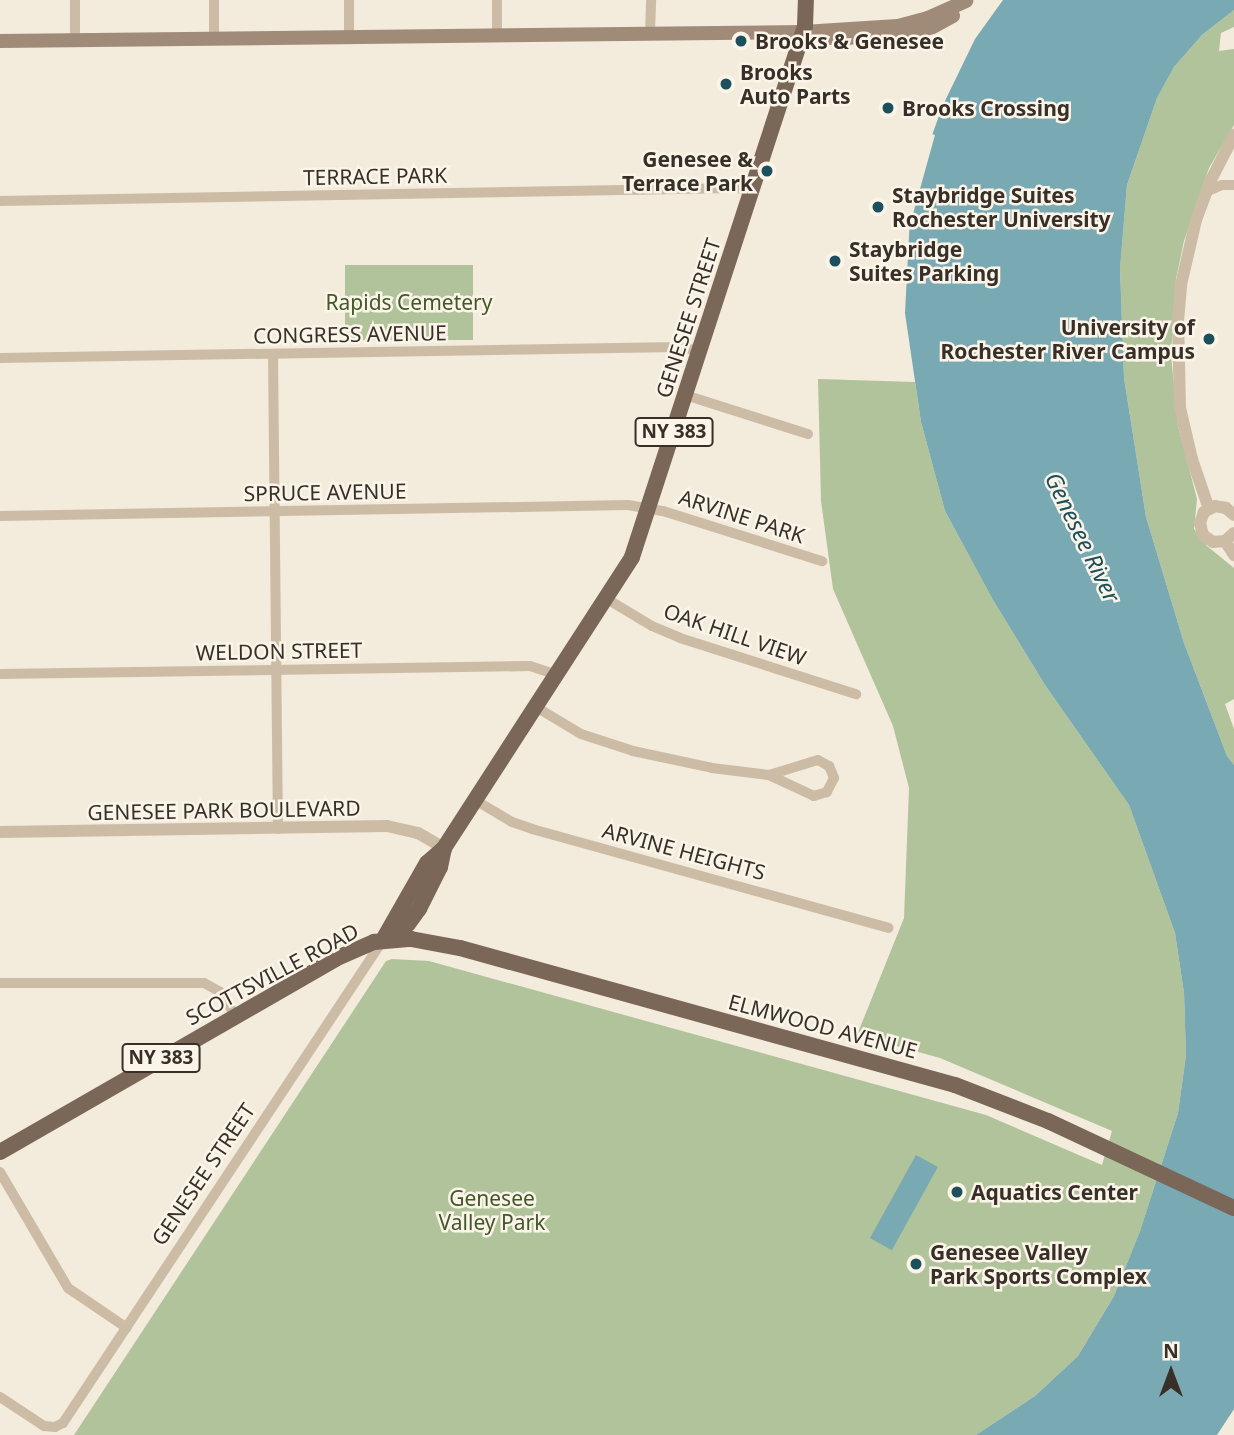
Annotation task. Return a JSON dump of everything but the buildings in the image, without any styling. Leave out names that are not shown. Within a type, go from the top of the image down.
[{"type":"main road","name":"GENESEE STREET","points":[[383,940],[427,863],[444,848],[632,557],[803,32],[806,0]]},
{"type":"main road","points":[[0,41],[803,32],[898,26],[928,18],[966,1]]},
{"type":"main road","name":"ELMWOOD AVENUE","points":[[383,940],[411,939],[460,948],[927,1076],[1023,1110],[1234,1208]]},
{"type":"main road","name":"SCOTTSVILLE ROAD","points":[[0,1152],[346,953],[383,940]]},
{"type":"street","points":[[75,0],[75,40]]},
{"type":"street","points":[[214,0],[214,38]]},
{"type":"street","points":[[349,0],[349,37]]},
{"type":"street","points":[[497,0],[497,35]]},
{"type":"street","points":[[650,33],[651,0]]},
{"type":"street","points":[[1209,509],[1183,426],[1177,358],[1181,285],[1206,192],[1233,141]]},
{"type":"street","points":[[1206,192],[1222,185],[1234,185]]},
{"type":"street","name":"TERRACE PARK","points":[[0,201],[737,188],[751,191]]},
{"type":"street","name":"CONGRESS AVENUE","points":[[0,358],[679,347],[700,351]]},
{"type":"street","points":[[273,355],[278,829]]},
{"type":"street","points":[[685,395],[808,434]]},
{"type":"street","name":"SPRUCE AVENUE","points":[[0,516],[628,505],[650,508]]},
{"type":"street","points":[[1234,514],[1221,506],[1209,509],[1201,517],[1200,529],[1207,539],[1229,537],[1234,555]]},
{"type":"street","name":"ARVINE PARK","points":[[650,508],[822,561]]},
{"type":"street","name":"OAK HILL VIEW","points":[[607,599],[640,620],[680,638],[856,694]]},
{"type":"street","name":"WELDON STREET","points":[[0,674],[530,666],[558,674]]},
{"type":"street","points":[[536,707],[581,734],[619,748],[699,766],[769,775],[814,796],[825,793],[833,781],[829,766],[815,760],[769,775]]},
{"type":"street","name":"ARVINE HEIGHTS","points":[[475,800],[512,822],[532,829],[888,928]]},
{"type":"street","name":"GENESEE PARK BOULEVARD","points":[[0,832],[398,827],[418,833],[444,848]]},
{"type":"street","name":"GENESEE STREET","points":[[0,1397],[44,1426],[55,1427],[66,1420],[383,940]]},
{"type":"street","points":[[0,983],[204,983],[220,992],[235,1016]]},
{"type":"street","points":[[0,1172],[68,1288],[127,1328]]},
{"type":"green space","points":[[1234,10],[1234,27],[1221,33],[1219,51],[1234,49],[1234,125],[1209,168],[1184,241],[1176,279],[1171,355],[1178,426],[1197,499],[1194,529],[1207,546],[1234,568],[1234,699],[1225,704],[1234,729],[1234,765],[1227,756],[1184,643],[1146,517],[1124,378],[1120,269],[1127,185],[1157,98],[1174,67],[1202,35]]},
{"type":"green space","name":"Rapids Cemetery","points":[[345,265],[473,265],[473,340],[345,340]]},
{"type":"green space","name":"Genesee Valley Park","points":[[818,379],[915,382],[921,422],[945,511],[993,600],[1045,685],[1129,805],[1175,933],[1184,993],[1186,1055],[1178,1113],[1140,1231],[1114,1296],[1078,1356],[1035,1396],[976,1435],[74,1435],[386,961],[392,959],[429,961],[986,1115],[1102,1165],[1112,1131],[940,1058],[857,1035],[904,918],[909,788],[893,726],[833,589],[821,501]]},
{"type":"water","name":"Genesee River","points":[[1003,0],[1234,0],[1234,10],[1202,35],[1174,67],[1157,98],[1127,185],[1120,269],[1124,378],[1146,517],[1184,643],[1227,756],[1234,765],[1234,1409],[1217,1435],[976,1435],[1035,1396],[1078,1356],[1114,1296],[1140,1231],[1178,1113],[1186,1055],[1184,993],[1175,933],[1129,805],[1045,685],[993,600],[945,511],[921,422],[905,313],[910,217],[927,149],[943,105],[975,39]]},
{"type":"water","points":[[916,1155],[938,1167],[892,1250],[870,1238]]},
{"type":"pier","points":[[929,133],[935,135],[913,214],[909,214],[911,196]]},
{"type":"place","name":"Brooks & Genesee","points":[[741,41]]},
{"type":"place","name":"Brooks Auto Parts","points":[[726,84]]},
{"type":"place","name":"Brooks Crossing","points":[[888,108]]},
{"type":"place","name":"Genesee & Terrace Park","points":[[767,171]]},
{"type":"place","name":"Staybridge Suites Rochester University","points":[[878,207]]},
{"type":"place","name":"Staybridge Suites Parking","points":[[835,261]]},
{"type":"place","name":"University of Rochester River Campus","points":[[1209,339]]},
{"type":"place","name":"Aquatics Center","points":[[957,1192]]},
{"type":"place","name":"Genesee Valley Park Sports Complex","points":[[916,1264]]}]
